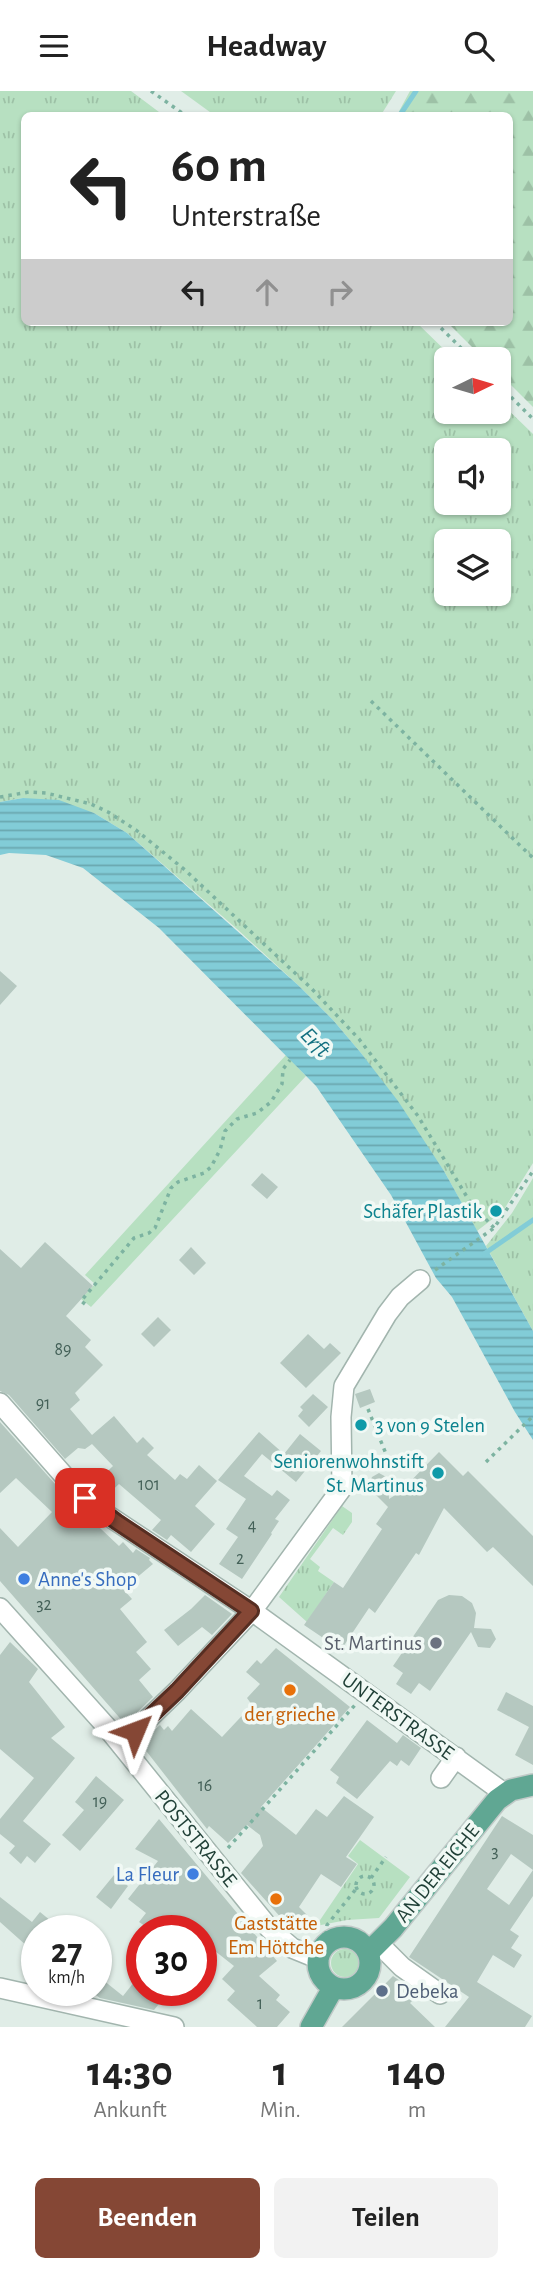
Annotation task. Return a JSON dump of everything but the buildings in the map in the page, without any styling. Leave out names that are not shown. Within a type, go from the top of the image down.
[{"type":"main road","points":[[504,1793],[533,1785]]},
{"type":"main road","name":"AN DER EICHE","points":[[373,1948],[393,1928],[504,1793]]},
{"type":"main road","points":[[349,1937],[373,1948],[369,1969],[361,1984],[349,1989],[333,1988],[325,1982],[321,1975],[322,1952],[334,1939],[349,1937]]},
{"type":"main road","points":[[311,2027],[333,1988]]},
{"type":"street","points":[[121,1745],[177,1691],[251,1611],[342,1488],[341,1417],[345,1386],[387,1314],[400,1297],[420,1280]]},
{"type":"street","name":"UNTERSTRASSE","points":[[0,1403],[67,1480],[101,1511],[251,1611],[504,1793]]},
{"type":"street","name":"POSTSTRASSE","points":[[0,1608],[121,1745],[277,1935],[299,1952],[322,1952]]},
{"type":"street","points":[[441,1778],[456,1757]]},
{"type":"street","points":[[373,1948],[440,1994]]},
{"type":"street","points":[[0,1988],[174,2027]]},
{"type":"path","points":[[151,91],[181,112]]},
{"type":"path","points":[[439,326],[460,347]]},
{"type":"path","points":[[511,397],[533,419]]},
{"type":"path","points":[[371,701],[533,858]]},
{"type":"path","points":[[0,797],[29,792],[46,793],[91,804],[108,811],[136,830],[185,870],[312,988],[359,1039],[431,1134],[470,1202],[494,1228]]},
{"type":"path","points":[[85,1304],[81,1301],[134,1238],[155,1228],[172,1188],[178,1182],[204,1173],[211,1167],[225,1132],[231,1125],[237,1119],[257,1113],[271,1102],[282,1084],[283,1069],[290,1060]]},
{"type":"path","points":[[420,1280],[494,1228],[533,1171]]},
{"type":"path","points":[[368,1409],[386,1454]]},
{"type":"path","points":[[486,1462],[533,1416]]},
{"type":"path","points":[[214,1860],[365,1692]]},
{"type":"path","points":[[371,1878],[386,1857]]},
{"type":"path","points":[[322,1952],[327,1926],[356,1889],[358,1879],[364,1876],[371,1878]]},
{"type":"path","points":[[356,1889],[362,1895],[370,1893],[374,1888],[371,1878]]},
{"type":"green space","points":[[0,91],[131,91],[159,112],[21,112],[21,326],[420,326],[442,347],[434,347],[434,424],[511,424],[511,413],[533,434],[533,1163],[503,1211],[477,1231],[444,1171],[361,1053],[333,1020],[237,929],[127,833],[94,813],[23,798],[0,802]]},
{"type":"green space","points":[[181,91],[396,91],[383,112],[210,112]]},
{"type":"green space","points":[[410,91],[533,91],[533,407],[511,385],[511,347],[472,347],[451,326],[513,326],[513,112],[399,112]]},
{"type":"green space","points":[[286,1055],[306,1076],[91,1307],[81,1299],[95,1284],[85,1275]]},
{"type":"green space","points":[[533,1178],[533,1331],[486,1246],[512,1213]]},
{"type":"green space","points":[[342,1506],[352,1513],[352,1522],[343,1535],[333,1528],[310,1559],[320,1567],[318,1571],[334,1582],[307,1622],[279,1597]]},
{"type":"green space","points":[[360,1840],[410,1877],[379,1918],[316,1926],[358,1864],[348,1856]]},
{"type":"green space","points":[[345,1949],[355,1953],[359,1963],[355,1973],[345,1977],[335,1973],[331,1963],[335,1953]]},
{"type":"water","name":"Erft","points":[[23,798],[59,800],[94,813],[127,833],[298,985],[361,1053],[398,1101],[444,1171],[533,1331],[533,1440],[452,1297],[436,1278],[391,1195],[316,1086],[159,928],[83,868],[46,855],[0,855],[0,802]]},
{"type":"waterway","points":[[402,112],[416,91]]},
{"type":"waterway","points":[[484,1254],[533,1220]]},
{"type":"place","name":"Schäfer Plastik","points":[[496,1211]]},
{"type":"place","name":"3 von 9 Stelen","points":[[361,1425]]},
{"type":"place","name":"Seniorenwohnstift St. Martinus","points":[[438,1473]]},
{"type":"place","name":"Anne's Shop","points":[[24,1579]]},
{"type":"place","name":"St. Martinus","points":[[436,1643]]},
{"type":"place","name":"der grieche","points":[[290,1690]]},
{"type":"place","name":"La Fleur","points":[[193,1874]]},
{"type":"place","name":"Gaststätte Em Höttche","points":[[276,1899]]},
{"type":"place","name":"Debeka","points":[[382,1991]]},
{"type":"route","points":[[85,1498],[251,1611],[177,1691],[135,1731]]}]
